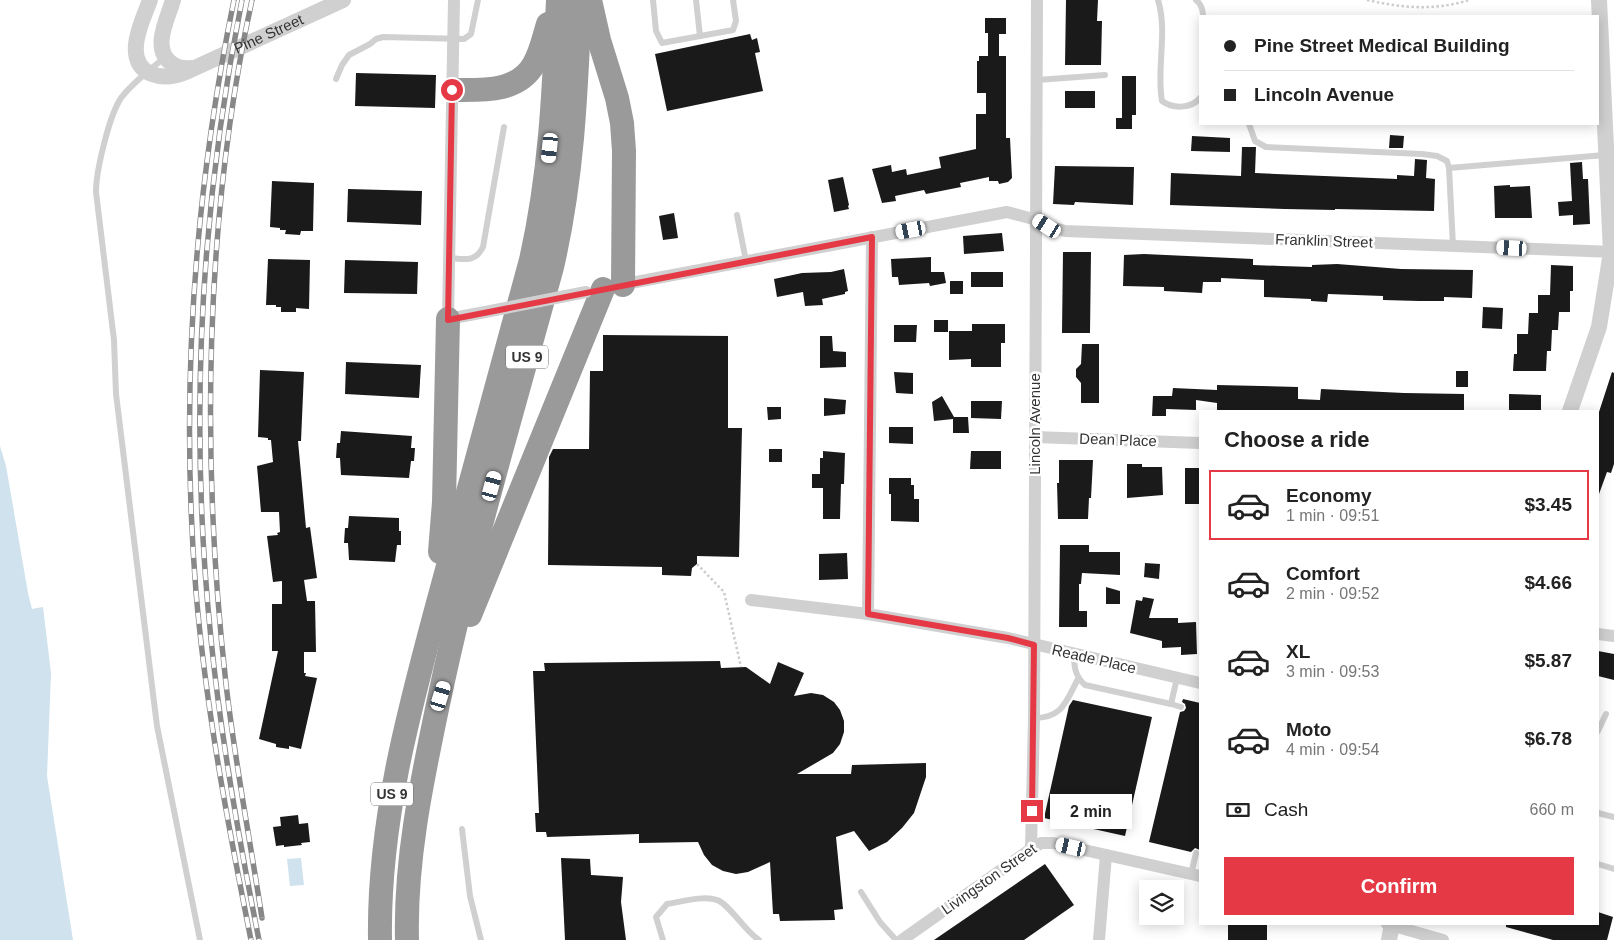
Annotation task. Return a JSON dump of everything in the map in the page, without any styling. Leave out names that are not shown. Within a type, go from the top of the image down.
[{"type":"highway","points":[[452,90],[495,89],[510,85],[528,73],[539,55],[553,0]]},
{"type":"highway","name":"US 9","points":[[380,940],[381,876],[387,825],[399,758],[425,650],[537,235],[552,135],[558,0]]},
{"type":"highway","name":"US 9","points":[[407,940],[409,883],[414,832],[437,709],[466,584],[558,241],[567,192],[573,141],[580,0]]},
{"type":"highway","points":[[437,709],[456,652],[604,288],[624,151],[622,123],[617,98],[598,35],[590,0]]},
{"type":"highway","points":[[425,650],[444,518],[448,320]]},
{"type":"street","points":[[148,72],[139,62],[136,45],[150,0]]},
{"type":"street","points":[[173,0],[161,40],[161,46],[168,61],[178,67],[193,68]]},
{"type":"street","name":"Pine Street","points":[[148,72],[157,76],[167,77],[180,74],[343,0]]},
{"type":"street","points":[[448,320],[454,0]]},
{"type":"street","name":"Lincoln Avenue","points":[[1031,848],[1034,718],[1037,0]]},
{"type":"street","points":[[1570,410],[1599,327],[1613,252],[1599,0]]},
{"type":"street","name":"Franklin Street","points":[[448,320],[604,288],[1007,212],[1037,220],[1047,226],[1065,231],[1613,252]]},
{"type":"street","points":[[868,614],[872,237]]},
{"type":"street","name":"Dean Place","points":[[1035,437],[1199,443]]},
{"type":"street","name":"Reade Place","points":[[751,600],[868,614],[1008,638],[1199,683]]},
{"type":"street","points":[[1599,634],[1614,636]]},
{"type":"street","name":"Livingston Street","points":[[902,940],[1031,848],[1041,843],[1053,843],[1196,875]]},
{"type":"street","points":[[1099,940],[1106,855]]},
{"type":"street","points":[[1390,928],[1415,936],[1443,940]]},
{"type":"lane","points":[[336,79],[349,55],[376,39],[383,37],[464,39],[471,34],[478,0]]},
{"type":"lane","points":[[653,0],[656,31],[662,42],[733,30],[736,21],[733,0]]},
{"type":"lane","points":[[696,0],[700,36]]},
{"type":"lane","points":[[1158,0],[1161,7],[1163,40],[1162,101],[1173,106],[1191,106],[1199,99]]},
{"type":"lane","points":[[1196,0],[1199,2],[1203,15]]},
{"type":"lane","points":[[165,57],[126,92],[116,108],[100,161],[96,192],[114,340],[116,394],[157,726],[200,940]]},
{"type":"lane","points":[[1037,80],[1105,75]]},
{"type":"lane","points":[[1250,125],[1255,141],[1266,148],[1422,154],[1437,156],[1447,161],[1449,168],[1453,246]]},
{"type":"lane","points":[[449,258],[472,259],[480,255],[504,127]]},
{"type":"lane","points":[[1449,168],[1607,155]]},
{"type":"lane","points":[[737,215],[746,261]]},
{"type":"lane","points":[[1074,654],[1074,668],[1078,679],[1085,685],[1181,707]]},
{"type":"lane","points":[[1171,704],[1177,678]]},
{"type":"lane","points":[[1034,718],[1046,718],[1061,710],[1078,679]]},
{"type":"lane","points":[[1599,729],[1606,714]]},
{"type":"lane","points":[[1599,813],[1614,817]]},
{"type":"lane","points":[[462,829],[470,896],[481,940]]},
{"type":"lane","points":[[1196,853],[1196,875]]},
{"type":"lane","points":[[1599,864],[1614,869]]},
{"type":"lane","points":[[862,892],[880,922],[896,940]]},
{"type":"lane","points":[[663,940],[656,917],[667,904],[695,899],[717,899],[759,940]]},
{"type":"path","points":[[1367,0],[1399,6],[1430,8],[1469,0]]},
{"type":"path","points":[[697,564],[724,592],[741,667]]},
{"type":"water","points":[[0,446],[6,466],[32,609],[43,607],[51,673],[47,776],[73,940],[0,940]]},
{"type":"water","points":[[301,858],[304,885],[290,886],[287,859]]},
{"type":"building","points":[[1066,0],[1098,0],[1097,21],[1102,21],[1101,65],[1065,65]]},
{"type":"building","points":[[985,18],[1006,18],[1006,34],[999,34],[999,56],[1006,56],[1006,138],[1010,138],[1012,178],[1008,182],[999,184],[998,181],[989,181],[989,177],[960,183],[961,187],[926,194],[924,190],[895,196],[896,201],[882,203],[872,169],[891,165],[892,172],[906,169],[907,175],[941,168],[939,157],[976,149],[976,114],[986,114],[986,93],[977,93],[977,61],[979,61],[979,56],[988,56],[988,33],[985,33]]},
{"type":"building","points":[[750,34],[752,40],[757,38],[760,52],[755,53],[763,91],[667,111],[655,54]]},
{"type":"building","points":[[356,73],[436,75],[435,108],[355,106]]},
{"type":"building","points":[[1122,76],[1136,76],[1136,115],[1132,115],[1132,129],[1116,129],[1116,118],[1122,118]]},
{"type":"building","points":[[1065,91],[1095,91],[1095,108],[1065,108]]},
{"type":"building","points":[[1390,135],[1404,136],[1403,148],[1389,148]]},
{"type":"building","points":[[1192,136],[1230,138],[1230,152],[1191,151]]},
{"type":"building","points":[[1242,147],[1256,147],[1255,173],[1397,179],[1397,175],[1414,176],[1415,159],[1427,160],[1426,178],[1435,179],[1434,211],[1170,205],[1171,173],[1241,176]]},
{"type":"building","points":[[1582,162],[1583,179],[1588,179],[1590,224],[1573,225],[1573,215],[1559,216],[1558,202],[1572,201],[1570,163]]},
{"type":"building","points":[[1055,166],[1134,167],[1133,205],[1075,202],[1074,205],[1053,204]]},
{"type":"building","points":[[843,177],[849,209],[834,212],[828,180]]},
{"type":"building","points":[[272,181],[314,183],[313,231],[301,231],[300,235],[285,234],[286,230],[270,227]]},
{"type":"building","points":[[1510,185],[1510,187],[1530,186],[1532,218],[1495,218],[1494,186]]},
{"type":"building","points":[[348,189],[422,191],[421,225],[347,222]]},
{"type":"building","points":[[674,213],[678,238],[663,240],[659,216]]},
{"type":"building","points":[[1002,233],[1004,251],[964,254],[963,236]]},
{"type":"building","points":[[1063,252],[1091,252],[1090,333],[1062,333]]},
{"type":"building","points":[[1144,254],[1253,259],[1253,265],[1312,267],[1312,265],[1337,264],[1401,269],[1473,270],[1472,298],[1444,297],[1444,301],[1383,300],[1383,296],[1328,294],[1327,302],[1311,301],[1311,299],[1264,297],[1264,280],[1221,278],[1221,282],[1203,282],[1202,293],[1164,291],[1164,287],[1123,286],[1124,255]]},
{"type":"building","points":[[931,257],[931,272],[944,272],[946,283],[930,286],[929,283],[899,285],[898,277],[892,277],[891,259]]},
{"type":"building","points":[[268,259],[310,260],[309,309],[296,308],[296,312],[281,312],[281,307],[266,305]]},
{"type":"building","points":[[345,260],[418,262],[417,294],[344,293]]},
{"type":"building","points":[[1551,265],[1573,266],[1573,291],[1570,291],[1570,312],[1559,312],[1558,330],[1552,330],[1551,351],[1547,351],[1546,371],[1513,371],[1514,354],[1517,354],[1517,334],[1528,334],[1529,313],[1538,313],[1538,295],[1550,295]]},
{"type":"building","points":[[844,269],[848,291],[845,294],[822,299],[823,305],[805,306],[803,292],[777,297],[774,279],[802,273],[831,272]]},
{"type":"building","points":[[971,272],[1003,272],[1003,287],[971,287]]},
{"type":"building","points":[[950,281],[963,281],[963,294],[950,294]]},
{"type":"building","points":[[1483,307],[1503,308],[1502,329],[1482,328]]},
{"type":"building","points":[[934,320],[948,320],[948,332],[934,332]]},
{"type":"building","points":[[972,324],[1005,324],[1005,343],[1001,343],[1001,367],[971,367],[971,359],[949,360],[949,331],[972,331]]},
{"type":"building","points":[[894,325],[917,325],[916,342],[894,342]]},
{"type":"building","points":[[603,335],[728,336],[728,428],[742,428],[739,557],[697,556],[697,564],[692,568],[691,576],[662,575],[662,567],[548,565],[549,457],[553,449],[589,449],[590,371],[603,371]]},
{"type":"building","points":[[820,336],[832,336],[833,351],[846,352],[846,367],[820,368]]},
{"type":"building","points":[[1082,344],[1099,344],[1099,403],[1081,403],[1081,383],[1076,377],[1076,369],[1081,364]]},
{"type":"building","points":[[346,362],[421,365],[419,398],[345,394]]},
{"type":"building","points":[[260,370],[304,372],[301,441],[298,441],[306,528],[310,527],[317,578],[304,580],[307,601],[315,601],[316,652],[304,652],[304,673],[306,673],[305,676],[317,678],[301,749],[289,746],[289,749],[276,747],[276,744],[259,739],[278,651],[272,651],[272,604],[282,604],[282,581],[273,582],[267,536],[278,535],[277,533],[280,532],[279,512],[261,512],[257,466],[273,462],[271,440],[258,437]]},
{"type":"building","points":[[1456,371],[1468,371],[1468,387],[1456,387]]},
{"type":"building","points":[[894,372],[913,373],[913,394],[896,393]]},
{"type":"building","points":[[1612,372],[1614,373],[1614,464],[1611,473],[1607,472],[1599,494],[1599,412]]},
{"type":"building","points":[[1217,385],[1298,387],[1298,399],[1320,400],[1321,389],[1464,394],[1464,410],[1217,410],[1217,403],[1196,400],[1196,410],[1166,409],[1166,416],[1152,416],[1153,396],[1172,396],[1173,388],[1217,390]]},
{"type":"building","points":[[1509,394],[1541,395],[1541,410],[1509,410]]},
{"type":"building","points":[[942,396],[954,417],[968,417],[969,433],[953,433],[953,419],[934,421],[932,402]]},
{"type":"building","points":[[824,398],[846,400],[845,414],[824,416]]},
{"type":"building","points":[[971,401],[1002,401],[1001,419],[971,418]]},
{"type":"building","points":[[767,407],[781,407],[781,419],[768,420]]},
{"type":"building","points":[[889,427],[913,427],[913,444],[889,443]]},
{"type":"building","points":[[341,431],[412,436],[411,448],[415,448],[414,461],[411,461],[409,478],[341,475],[340,458],[336,458],[337,443],[340,443]]},
{"type":"building","points":[[769,449],[782,449],[782,462],[769,462]]},
{"type":"building","points":[[823,451],[845,453],[844,484],[841,484],[840,519],[823,519],[823,488],[812,488],[812,474],[820,474],[820,458],[823,458]]},
{"type":"building","points":[[971,451],[1001,451],[1001,469],[970,469]]},
{"type":"building","points":[[1059,460],[1093,460],[1088,519],[1058,519],[1057,483],[1059,483]]},
{"type":"building","points":[[1127,464],[1142,464],[1142,467],[1162,467],[1163,495],[1127,498]]},
{"type":"building","points":[[1185,468],[1199,468],[1199,504],[1185,504]]},
{"type":"building","points":[[889,478],[911,478],[911,485],[914,485],[914,499],[919,499],[919,522],[891,521]]},
{"type":"building","points":[[349,516],[399,518],[401,545],[397,545],[395,562],[349,560],[348,543],[344,543],[345,528],[348,528]]},
{"type":"building","points":[[1060,545],[1089,545],[1089,552],[1120,552],[1120,575],[1082,573],[1081,584],[1079,584],[1079,611],[1087,611],[1087,627],[1059,627]]},
{"type":"building","points":[[847,553],[848,579],[819,580],[819,554]]},
{"type":"building","points":[[1145,563],[1160,564],[1159,579],[1144,577]]},
{"type":"building","points":[[1106,587],[1120,591],[1120,604],[1106,604]]},
{"type":"building","points":[[1143,597],[1154,599],[1149,618],[1178,618],[1178,623],[1196,622],[1197,654],[1181,655],[1181,647],[1162,648],[1162,641],[1130,633],[1136,600],[1142,601]]},
{"type":"building","points":[[1599,651],[1614,654],[1614,680],[1599,676]]},
{"type":"building","points":[[720,661],[721,668],[746,667],[770,684],[778,662],[804,673],[794,696],[811,693],[823,695],[834,702],[840,710],[844,721],[844,732],[840,744],[833,753],[797,774],[851,774],[852,765],[926,763],[926,777],[914,813],[887,842],[869,851],[854,831],[836,837],[843,909],[834,910],[835,920],[780,921],[779,914],[773,914],[770,862],[748,872],[736,874],[723,871],[712,865],[704,855],[698,842],[639,843],[639,834],[547,837],[546,832],[536,832],[535,813],[539,813],[533,671],[545,671],[544,663]]},
{"type":"building","points":[[1183,699],[1199,703],[1199,850],[1195,848],[1191,852],[1149,842],[1180,712],[1186,708],[1182,702]]},
{"type":"building","points":[[1073,700],[1152,717],[1125,836],[1044,818],[1069,706]]},
{"type":"building","points":[[298,815],[299,824],[308,823],[310,842],[301,843],[302,845],[276,846],[273,827],[281,826],[280,817]]},
{"type":"building","points":[[561,858],[590,859],[591,875],[623,877],[621,902],[626,940],[565,940]]},
{"type":"building","points":[[1045,864],[1074,905],[1024,940],[934,940]]},
{"type":"building","points":[[1599,912],[1613,917],[1607,940],[1553,940],[1506,927],[1506,925],[1599,925]]},
{"type":"building","points":[[1228,925],[1267,925],[1267,940],[1228,940]]},
{"type":"railway","points":[[234,0],[220,73],[200,221],[190,369],[191,517],[200,636],[212,723],[226,810],[251,940]]},
{"type":"railway","points":[[242,0],[216,158],[208,238],[202,318],[201,479],[204,559],[215,677],[231,790],[259,940]]},
{"type":"railway","points":[[252,0],[236,83],[224,168],[216,254],[211,428],[218,600],[226,684],[238,772],[262,918]]},
{"type":"route","points":[[452,90],[448,320],[872,237],[868,614],[1008,638],[1034,645],[1032,811]]}]
